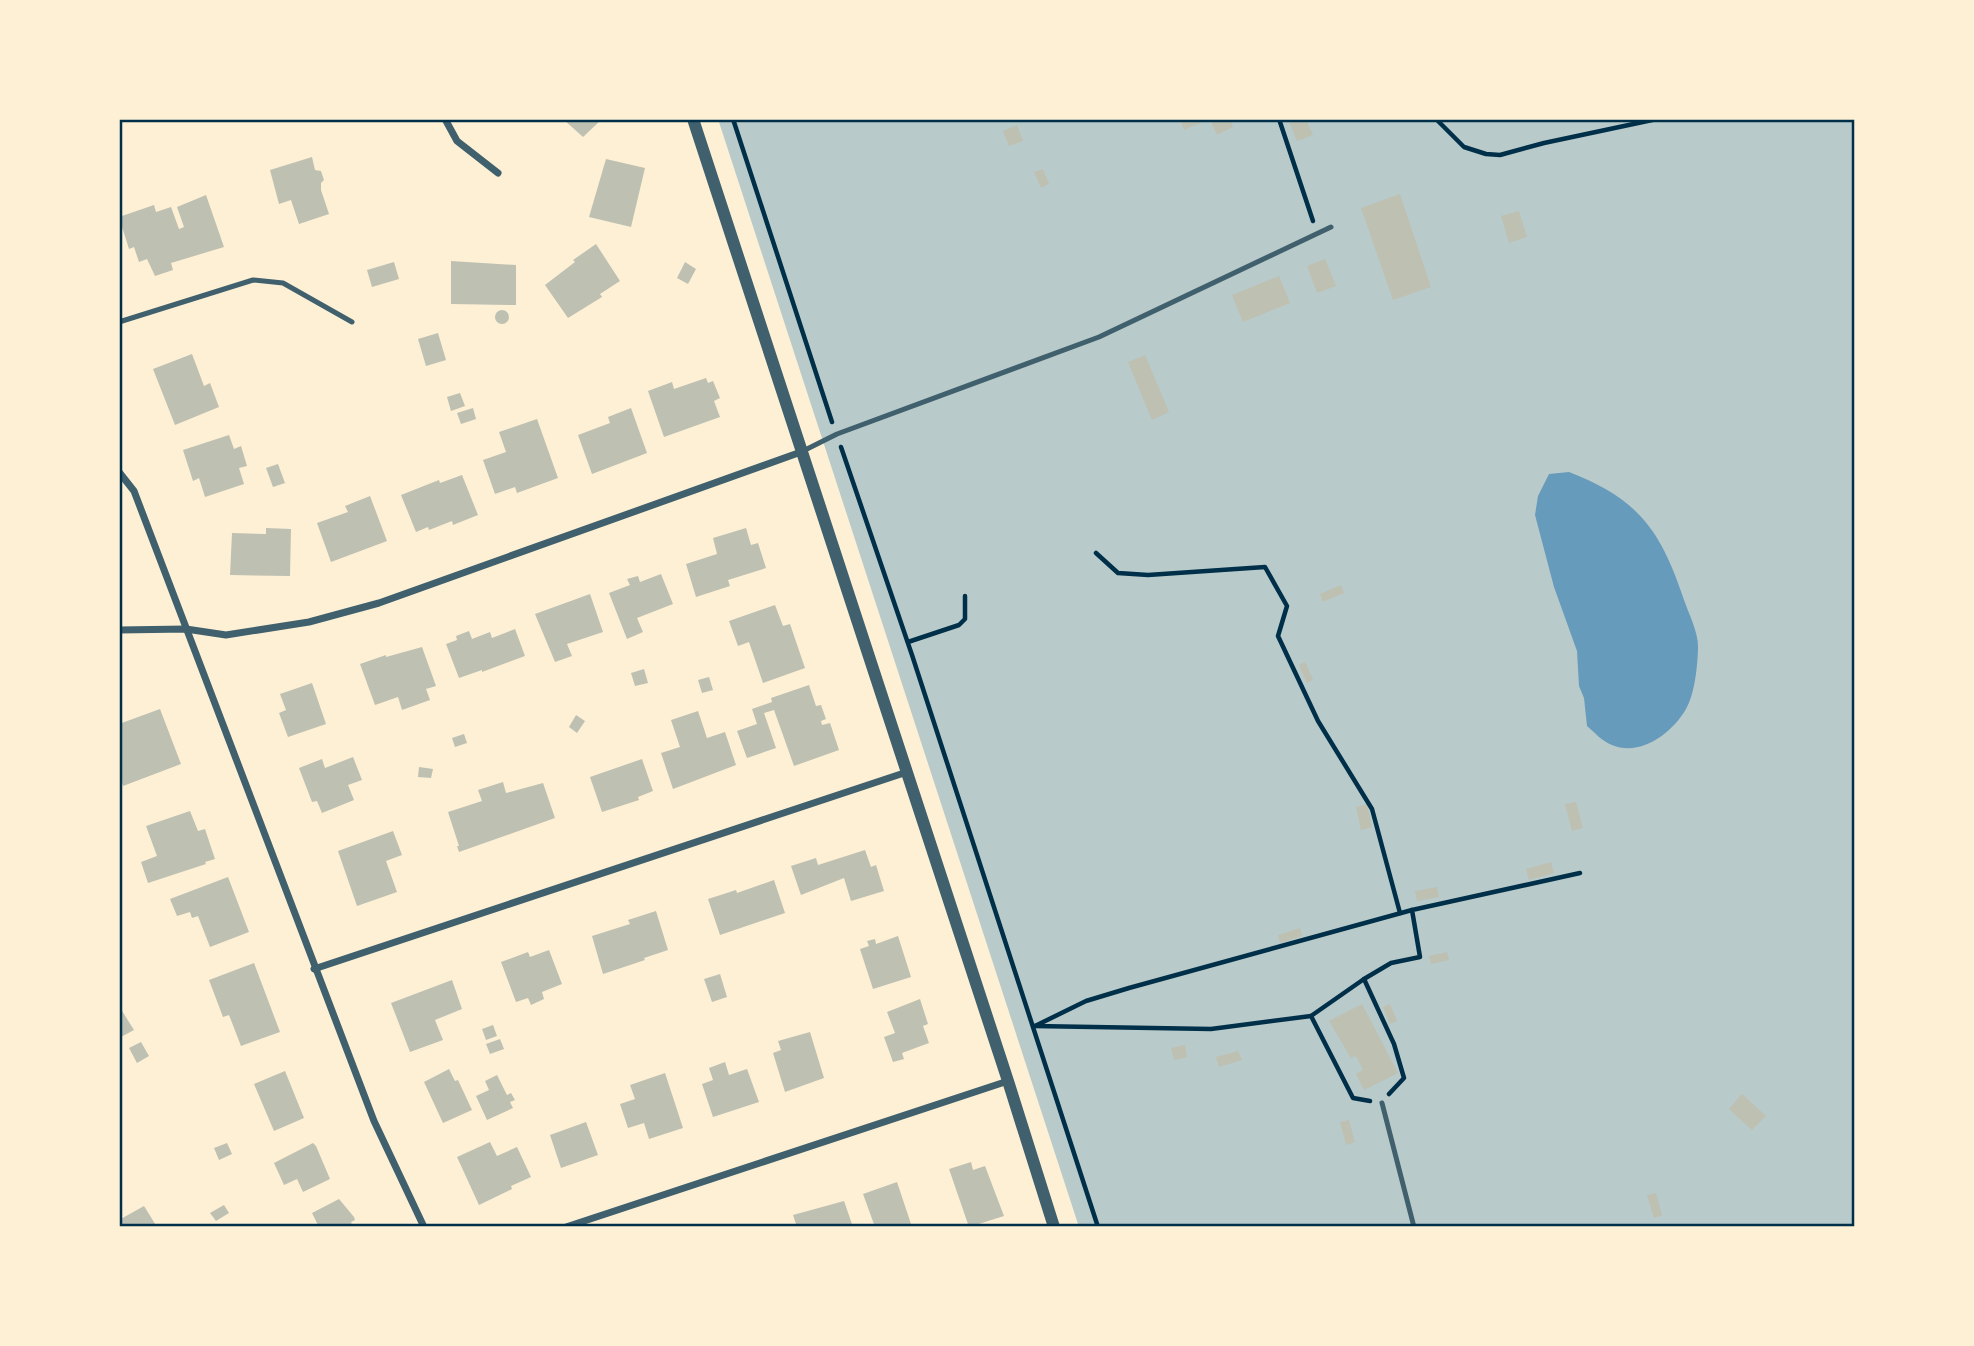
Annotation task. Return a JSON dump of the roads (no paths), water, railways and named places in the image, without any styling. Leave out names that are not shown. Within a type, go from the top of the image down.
[{"type":"street","points":[[445,119],[457,141],[498,173]]},
{"type":"street","points":[[693,119],[1054,1227]]},
{"type":"street","points":[[119,630],[186,629],[226,635],[309,622],[379,603],[801,452]]},
{"type":"street","points":[[119,472],[134,491],[374,1121],[425,1227]]},
{"type":"street","points":[[314,969],[907,772]]},
{"type":"street","points":[[566,1227],[1008,1081]]},
{"type":"lane","points":[[801,452],[836,434],[1099,337],[1331,227]]},
{"type":"lane","points":[[119,322],[253,280],[283,283],[352,322]]},
{"type":"lane","points":[[1382,1103],[1414,1227]]},
{"type":"water","points":[[1569,472],[1613,494],[1644,520],[1666,555],[1698,641],[1694,687],[1686,709],[1664,734],[1634,748],[1612,745],[1587,726],[1584,698],[1579,686],[1577,651],[1554,587],[1535,515],[1538,496],[1549,474]]}]
